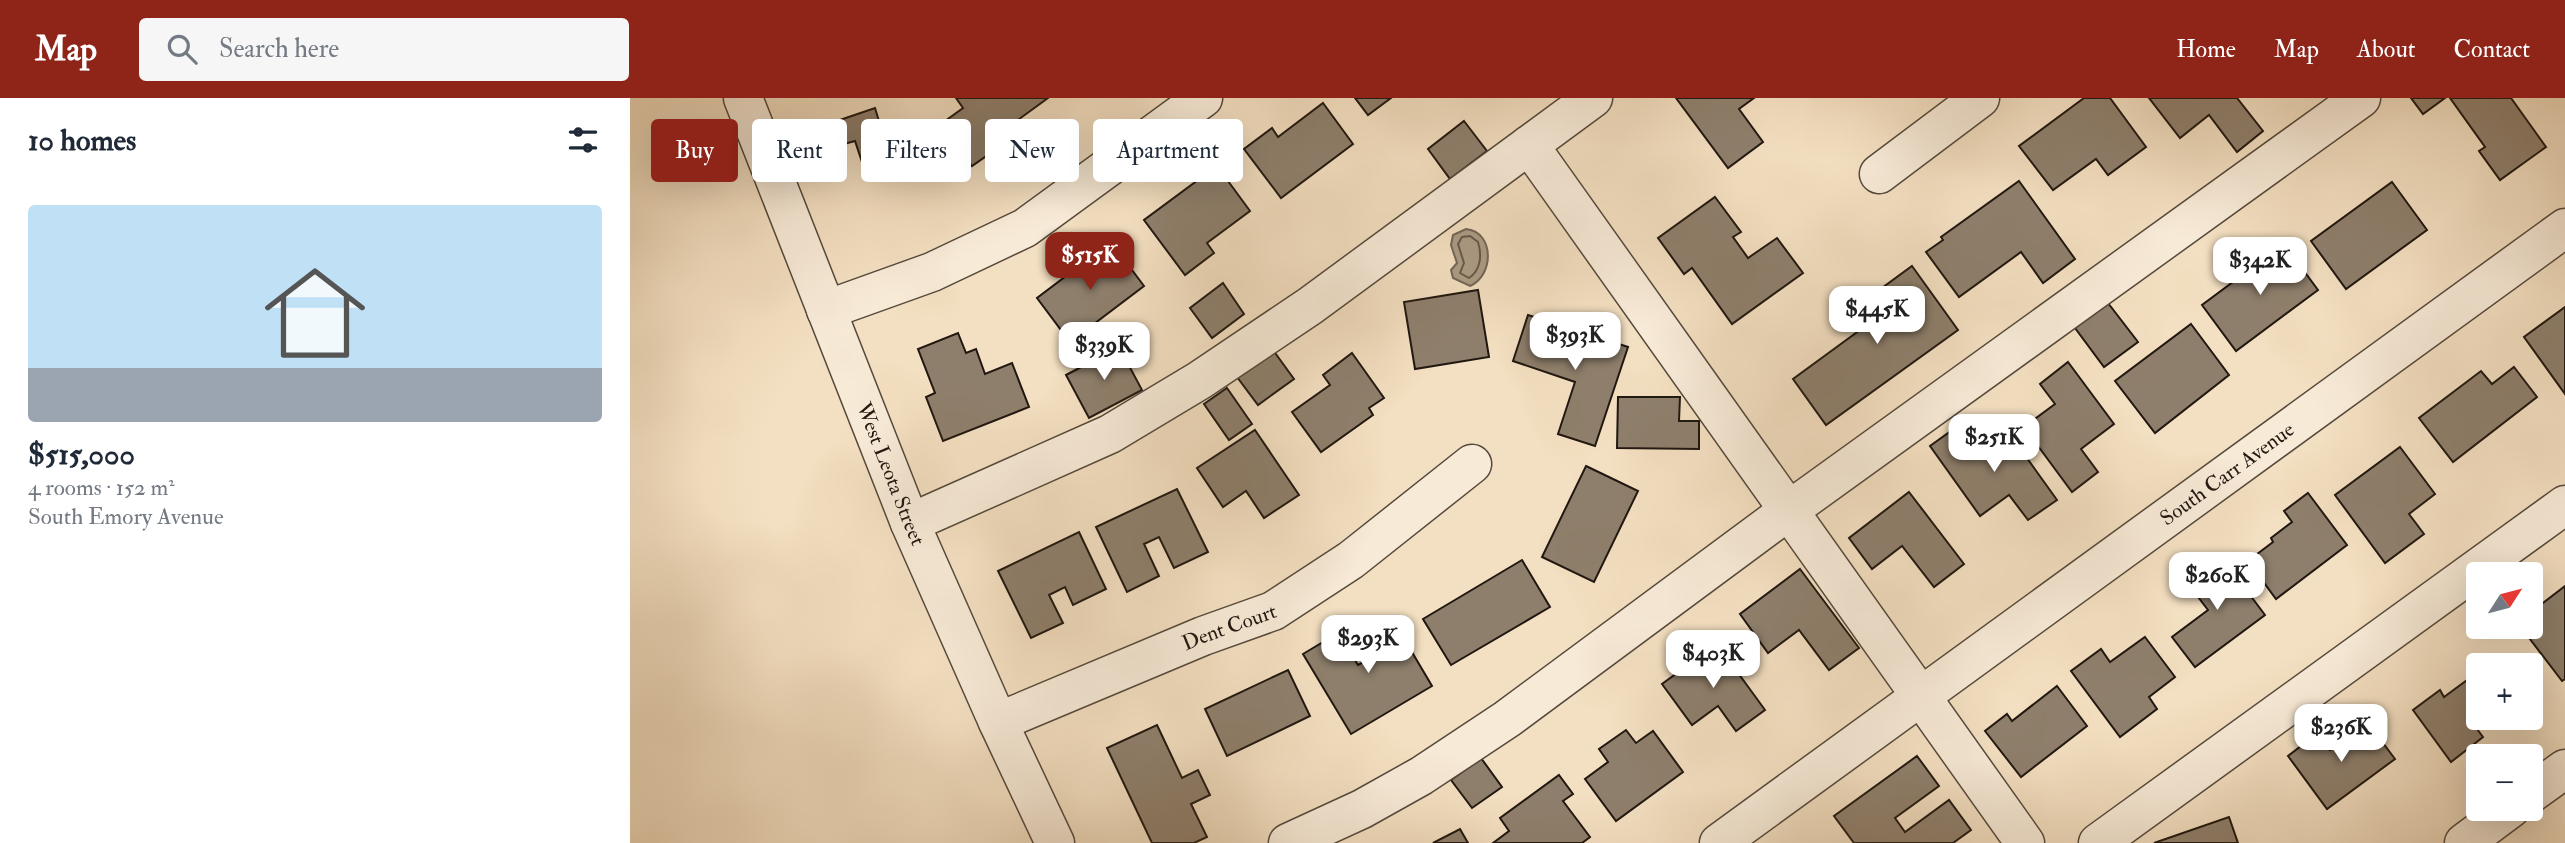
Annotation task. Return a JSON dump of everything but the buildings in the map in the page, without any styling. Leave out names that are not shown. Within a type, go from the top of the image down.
[{"type":"street","name":"West Leota Street","points":[[743,98],[910,523],[1055,843]]},
{"type":"street","points":[[826,310],[932,272],[1025,228],[1203,98]]},
{"type":"street","points":[[910,523],[1110,434],[1200,380],[1310,306],[1593,98]]},
{"type":"street","points":[[1878,174],[1980,98]]},
{"type":"street","points":[[1288,843],[1421,776],[1507,719],[1788,511],[2361,98]]},
{"type":"street","points":[[1529,145],[2025,843]]},
{"type":"street","name":"South Carr Avenue","points":[[1741,837],[1921,695],[2565,228]]},
{"type":"street","name":"Dent Court","points":[[998,722],[1203,636],[1273,611],[1352,560],[1472,464]]},
{"type":"street","points":[[2098,843],[2565,505]]},
{"type":"street","points":[[2543,785],[2565,769]]},
{"type":"street","points":[[2464,843],[2494,821]]},
{"type":"water","points":[[1466,229],[1482,238],[1488,255],[1484,273],[1470,286],[1453,278],[1451,270],[1457,263],[1451,245],[1453,235]]}]
